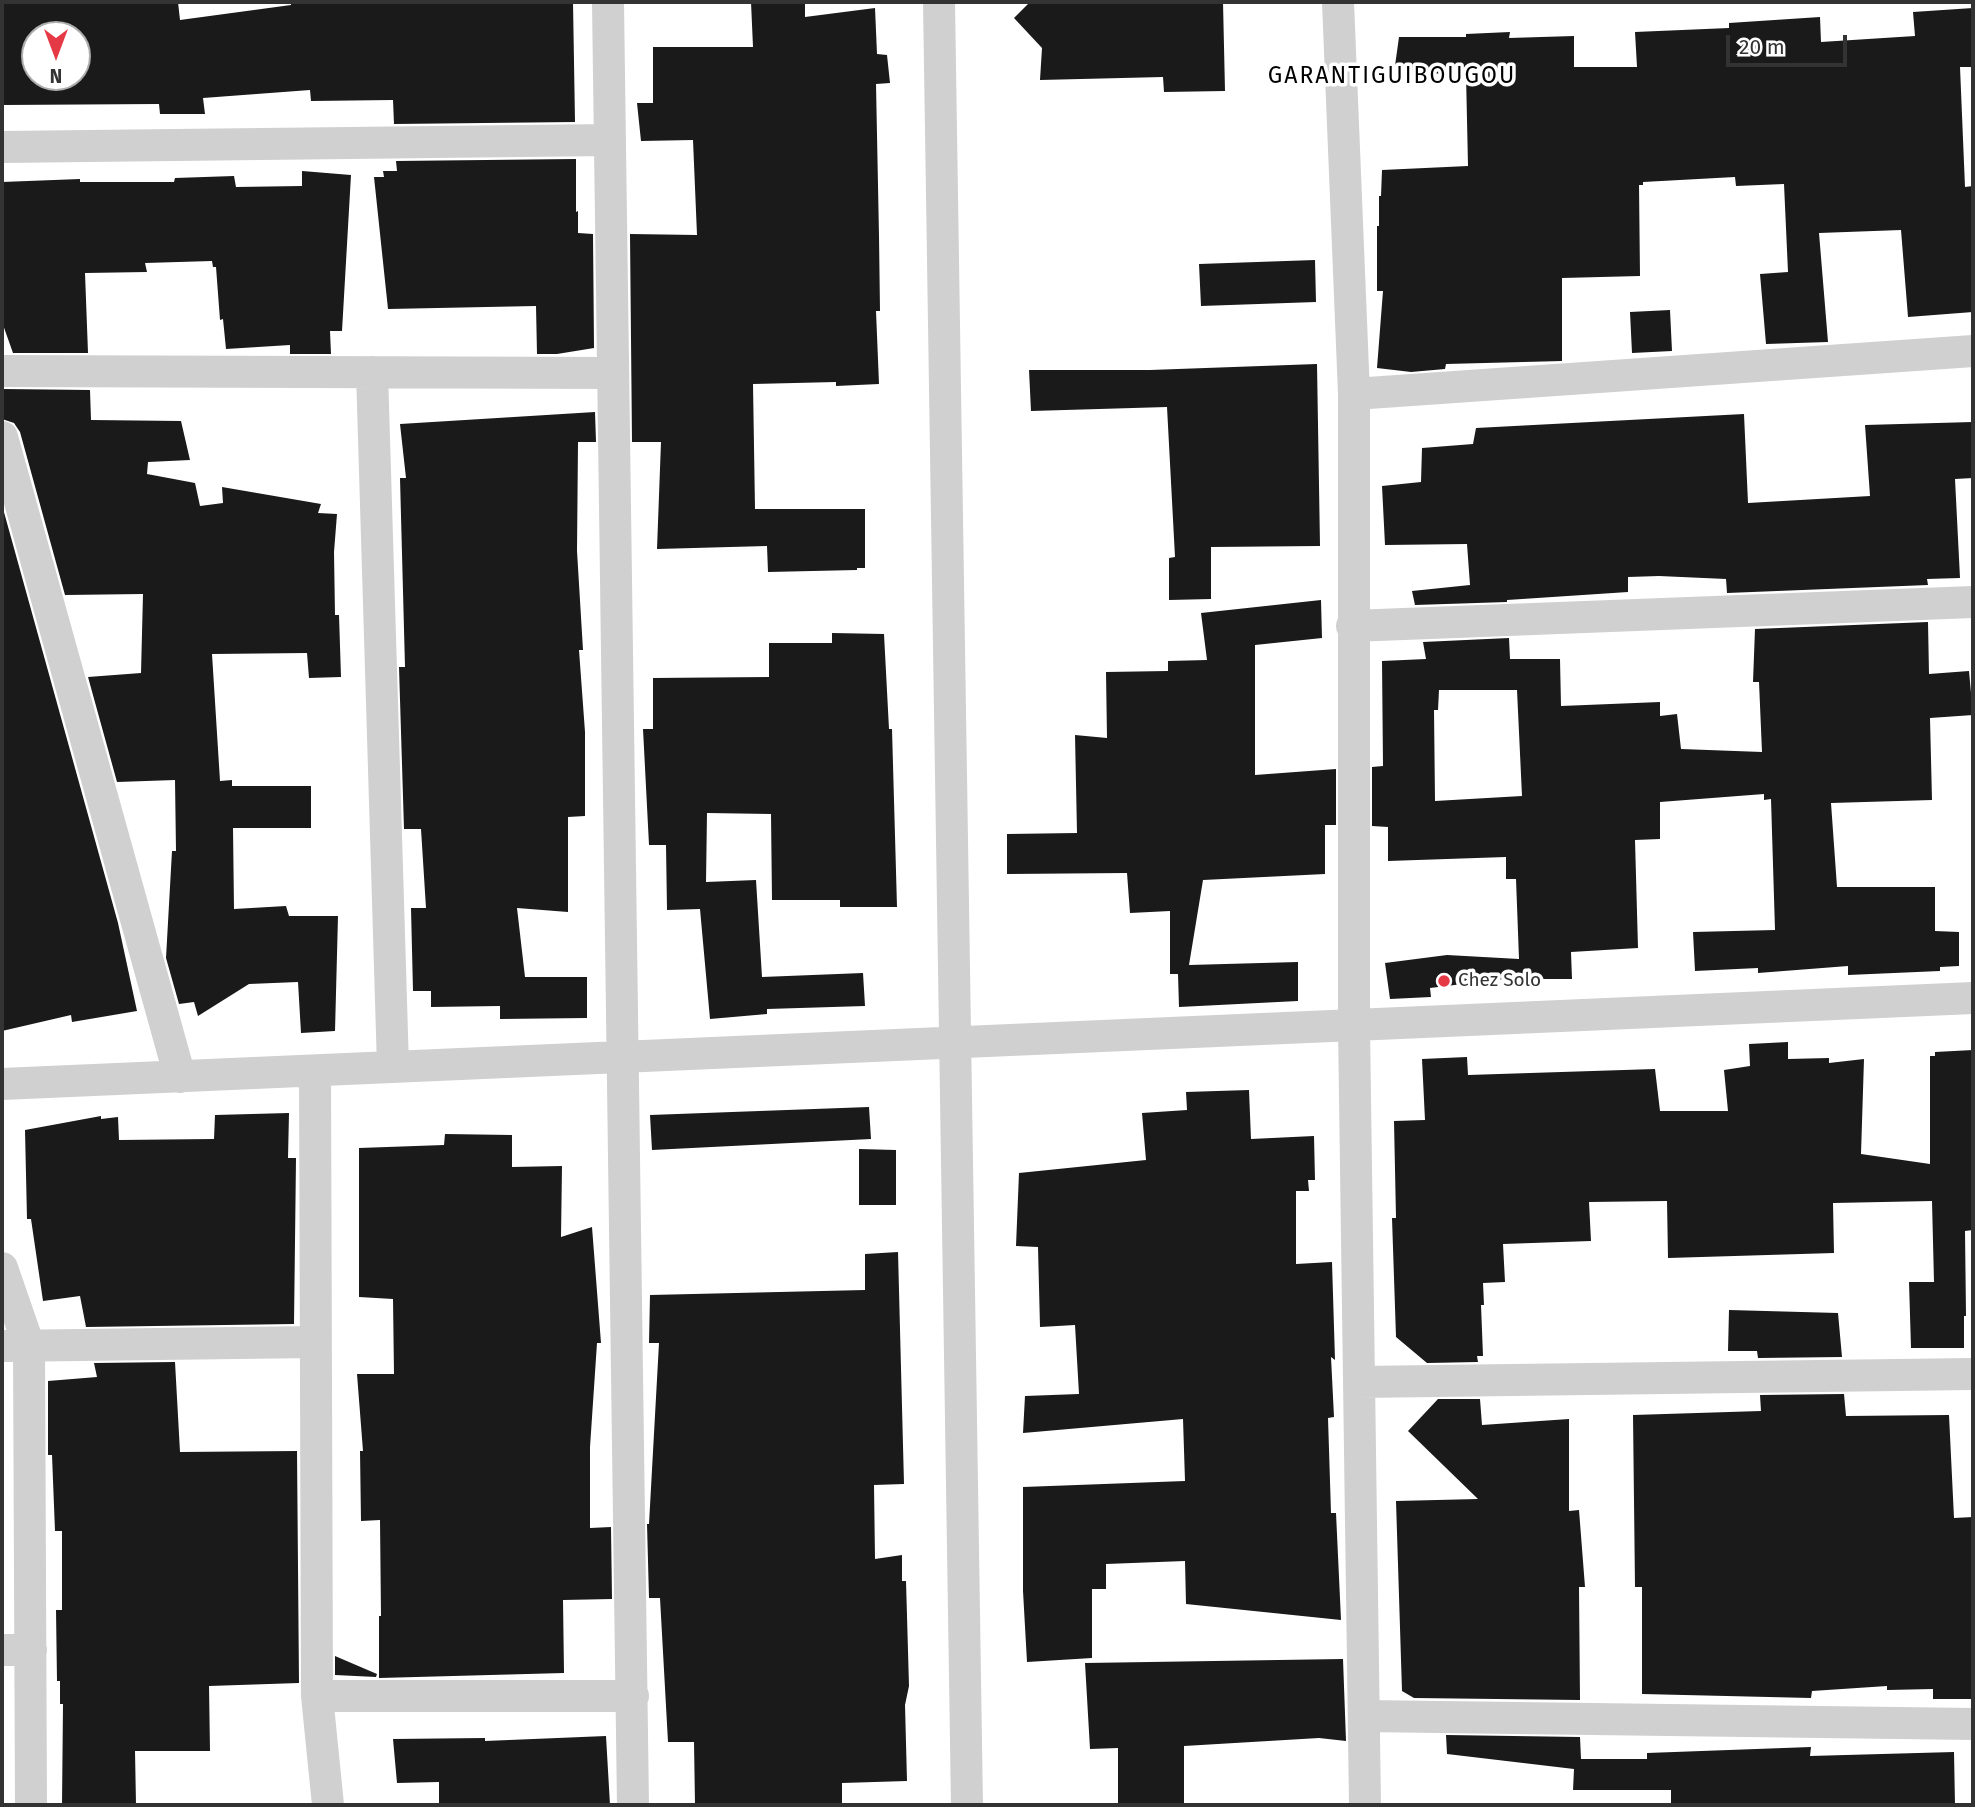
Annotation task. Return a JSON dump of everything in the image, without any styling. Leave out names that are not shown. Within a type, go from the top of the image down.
[{"type":"street","points":[[607,2],[634,1805]]},
{"type":"street","points":[[939,2],[967,1805]]},
{"type":"street","points":[[1338,2],[1353,394],[1354,1026],[1365,1805]]},
{"type":"street","points":[[2,147],[609,140]]},
{"type":"street","points":[[1353,394],[1973,351]]},
{"type":"street","points":[[2,371],[613,373]]},
{"type":"street","points":[[372,372],[393,1067]]},
{"type":"street","points":[[2,437],[180,1077]]},
{"type":"street","points":[[1352,626],[1973,602]]},
{"type":"street","points":[[2,1084],[1973,998]]},
{"type":"street","points":[[315,1070],[317,1696],[328,1805]]},
{"type":"street","points":[[2,1268],[16,1346],[16,1650],[31,1805]]},
{"type":"street","points":[[16,1346],[316,1342]]},
{"type":"street","points":[[1359,1382],[1973,1374]]},
{"type":"street","points":[[317,1696],[633,1696]]},
{"type":"street","points":[[1364,1716],[1973,1724]]},
{"type":"building","points":[[2,2],[178,2],[180,20],[291,5],[291,2],[573,2],[575,122],[394,124],[393,100],[311,101],[310,90],[203,98],[205,114],[160,114],[159,104],[2,105]]},
{"type":"building","points":[[751,2],[805,2],[805,17],[875,8],[877,54],[887,55],[890,83],[876,84],[880,311],[876,311],[879,384],[753,384],[755,509],[865,509],[865,568],[857,570],[768,572],[767,546],[657,549],[661,442],[632,442],[630,234],[697,235],[693,140],[641,141],[637,103],[653,103],[653,47],[753,47]]},
{"type":"building","points":[[1030,2],[1223,2],[1225,91],[1164,92],[1163,77],[1040,80],[1042,48],[1014,18]]},
{"type":"building","points":[[1973,8],[1973,67],[1960,67],[1965,187],[1973,186],[1973,312],[1908,317],[1901,230],[1819,233],[1828,342],[1766,344],[1760,274],[1788,272],[1784,184],[1736,186],[1735,177],[1643,182],[1643,185],[1639,185],[1640,276],[1562,278],[1562,361],[1446,364],[1445,369],[1411,372],[1377,368],[1383,291],[1377,291],[1377,226],[1382,170],[1468,166],[1466,74],[1394,73],[1399,37],[1466,37],[1466,34],[1510,32],[1509,38],[1574,36],[1574,67],[1637,67],[1635,32],[1729,28],[1729,23],[1820,17],[1821,42],[1915,36],[1913,12]]},
{"type":"building","points":[[576,159],[578,233],[593,234],[594,348],[537,354],[536,306],[388,309],[374,177],[384,177],[383,171],[397,171],[396,161]]},
{"type":"building","points":[[302,171],[351,175],[342,331],[330,331],[331,354],[290,354],[290,345],[226,349],[223,319],[220,320],[216,267],[213,267],[212,261],[145,263],[147,272],[85,273],[88,353],[13,353],[2,322],[2,182],[80,179],[80,182],[174,182],[175,178],[234,176],[236,187],[302,186]]},
{"type":"building","points":[[1315,260],[1316,302],[1201,306],[1199,264]]},
{"type":"building","points":[[1670,310],[1672,351],[1632,353],[1630,312]]},
{"type":"building","points":[[1317,364],[1320,546],[1211,547],[1211,599],[1169,600],[1169,558],[1175,557],[1167,407],[1031,411],[1029,370],[1150,370]]},
{"type":"building","points":[[2,389],[90,390],[91,420],[181,421],[190,460],[148,462],[147,474],[195,483],[200,506],[223,503],[222,487],[321,504],[318,513],[337,514],[334,552],[335,615],[339,615],[341,677],[309,678],[307,653],[212,654],[220,781],[232,780],[232,786],[311,786],[311,828],[233,828],[234,909],[286,906],[289,916],[338,916],[335,1031],[301,1033],[298,982],[249,984],[198,1016],[194,1002],[179,1004],[166,958],[172,851],[176,851],[175,780],[117,782],[88,677],[141,673],[143,594],[65,595],[20,432],[14,423],[2,419]]},
{"type":"building","points":[[595,412],[596,442],[578,442],[577,551],[583,650],[579,650],[585,732],[585,816],[568,817],[568,912],[517,908],[525,977],[587,977],[587,1018],[500,1019],[500,1006],[431,1007],[431,991],[413,991],[411,908],[426,908],[421,829],[404,829],[399,667],[405,667],[400,478],[406,478],[400,424]]},
{"type":"building","points":[[1744,414],[1748,503],[1870,496],[1865,425],[1973,422],[1973,478],[1955,479],[1960,578],[1927,579],[1928,585],[1727,593],[1726,579],[1628,577],[1628,592],[1507,602],[1415,605],[1412,591],[1470,585],[1467,544],[1385,545],[1382,486],[1421,482],[1422,448],[1473,444],[1476,428]]},
{"type":"building","points":[[2,505],[118,923],[137,1011],[72,1022],[71,1015],[2,1031]]},
{"type":"building","points":[[1321,600],[1322,638],[1255,645],[1255,775],[1336,769],[1336,825],[1325,825],[1325,874],[1203,880],[1189,965],[1298,962],[1298,1001],[1179,1007],[1178,974],[1170,974],[1170,911],[1130,913],[1127,873],[1007,874],[1007,834],[1077,833],[1075,735],[1107,738],[1106,672],[1168,671],[1168,661],[1207,660],[1201,613]]},
{"type":"building","points":[[1928,622],[1929,674],[1969,671],[1973,715],[1930,718],[1932,800],[1831,803],[1837,887],[1935,887],[1935,931],[1959,932],[1959,966],[1940,967],[1940,971],[1848,975],[1848,966],[1758,973],[1758,968],[1695,971],[1693,932],[1775,930],[1771,799],[1764,800],[1764,794],[1660,802],[1660,839],[1635,840],[1638,948],[1571,952],[1572,979],[1520,977],[1430,988],[1431,997],[1390,999],[1385,963],[1447,955],[1519,959],[1516,879],[1506,879],[1506,857],[1388,861],[1388,827],[1372,826],[1372,767],[1383,766],[1382,661],[1426,659],[1423,642],[1509,638],[1510,659],[1560,659],[1561,706],[1660,702],[1660,716],[1677,714],[1681,749],[1762,752],[1759,682],[1753,682],[1755,629]],"holes":[[[1439,690],[1517,690],[1522,796],[1435,801],[1434,710],[1438,710]]]},
{"type":"building","points":[[832,633],[884,634],[889,729],[892,729],[897,907],[840,907],[840,900],[772,900],[771,814],[707,813],[706,882],[756,880],[762,977],[863,973],[865,1006],[767,1009],[767,1014],[710,1019],[700,909],[667,910],[666,845],[649,845],[643,729],[653,729],[653,678],[769,677],[769,643],[832,643]]},
{"type":"building","points":[[1788,1042],[1788,1059],[1829,1058],[1829,1063],[1864,1059],[1861,1154],[1930,1164],[1930,1056],[1935,1056],[1935,1052],[1973,1050],[1973,1230],[1965,1231],[1964,1348],[1911,1348],[1909,1282],[1934,1282],[1932,1201],[1833,1203],[1834,1253],[1668,1258],[1667,1201],[1589,1202],[1591,1241],[1503,1244],[1505,1282],[1483,1283],[1483,1356],[1477,1356],[1478,1362],[1427,1363],[1396,1337],[1392,1218],[1396,1218],[1394,1121],[1425,1120],[1422,1059],[1467,1057],[1468,1075],[1655,1069],[1660,1111],[1728,1111],[1724,1070],[1750,1066],[1749,1044]]},
{"type":"building","points":[[1249,1090],[1251,1139],[1314,1136],[1315,1180],[1308,1180],[1309,1191],[1296,1191],[1296,1264],[1332,1262],[1335,1360],[1331,1357],[1334,1417],[1328,1418],[1331,1513],[1336,1513],[1341,1620],[1186,1604],[1185,1561],[1106,1564],[1106,1589],[1092,1589],[1092,1658],[1027,1662],[1023,1591],[1023,1487],[1185,1481],[1183,1419],[1023,1433],[1025,1396],[1079,1394],[1075,1325],[1040,1327],[1038,1247],[1016,1246],[1019,1173],[1146,1160],[1142,1113],[1187,1110],[1186,1092]]},
{"type":"building","points":[[869,1107],[871,1139],[652,1150],[650,1115]]},
{"type":"building","points":[[289,1113],[288,1158],[296,1158],[294,1324],[86,1327],[80,1296],[43,1301],[31,1219],[27,1219],[25,1130],[101,1116],[101,1119],[118,1117],[119,1140],[214,1139],[215,1115]]},
{"type":"building","points":[[445,1134],[512,1135],[512,1167],[562,1166],[561,1237],[592,1227],[601,1343],[597,1343],[590,1447],[590,1528],[611,1527],[612,1599],[563,1600],[564,1673],[379,1678],[380,1520],[361,1521],[360,1451],[363,1451],[357,1374],[394,1374],[393,1299],[359,1297],[359,1148],[444,1145]]},
{"type":"building","points":[[859,1149],[896,1150],[896,1205],[859,1205]]},
{"type":"building","points":[[898,1252],[904,1484],[874,1485],[875,1559],[902,1555],[902,1581],[906,1581],[909,1686],[905,1705],[907,1781],[842,1783],[842,1805],[695,1805],[694,1742],[668,1742],[660,1598],[649,1598],[647,1524],[659,1343],[649,1343],[650,1295],[865,1290],[865,1254]]},
{"type":"building","points":[[1729,1310],[1838,1313],[1842,1357],[1758,1358],[1757,1351],[1728,1351]]},
{"type":"building","points":[[175,1362],[180,1452],[297,1451],[299,1683],[209,1686],[210,1751],[135,1751],[136,1805],[62,1805],[63,1704],[60,1704],[60,1681],[57,1681],[56,1610],[62,1610],[62,1531],[55,1531],[52,1455],[48,1455],[48,1381],[97,1377],[94,1363]]},
{"type":"building","points":[[1844,1394],[1846,1416],[1949,1415],[1954,1518],[1973,1517],[1973,1699],[1933,1699],[1933,1689],[1887,1690],[1887,1686],[1812,1691],[1811,1698],[1642,1694],[1642,1587],[1635,1587],[1633,1415],[1761,1411],[1760,1395]]},
{"type":"building","points":[[1438,1399],[1480,1399],[1482,1425],[1569,1419],[1569,1511],[1579,1510],[1585,1587],[1579,1587],[1580,1700],[1414,1698],[1402,1691],[1396,1501],[1478,1499],[1408,1431]]},
{"type":"building","points":[[335,1656],[377,1674],[376,1677],[335,1675]]},
{"type":"building","points":[[1343,1659],[1346,1741],[1319,1738],[1184,1746],[1184,1805],[1118,1805],[1118,1748],[1090,1749],[1085,1663]]},
{"type":"building","points":[[1446,1735],[1580,1737],[1581,1759],[1647,1759],[1647,1753],[1811,1747],[1810,1756],[1954,1752],[1955,1805],[1671,1805],[1671,1790],[1573,1790],[1574,1769],[1447,1754]]},
{"type":"building","points":[[606,1736],[610,1805],[439,1805],[439,1782],[397,1783],[393,1739],[485,1738],[485,1741]]},
{"type":"place","name":"Chez Solo","points":[[1444,981]]},
{"type":"district","name":"GARANTIGUIBOUGOU","points":[[1392,77]]}]
